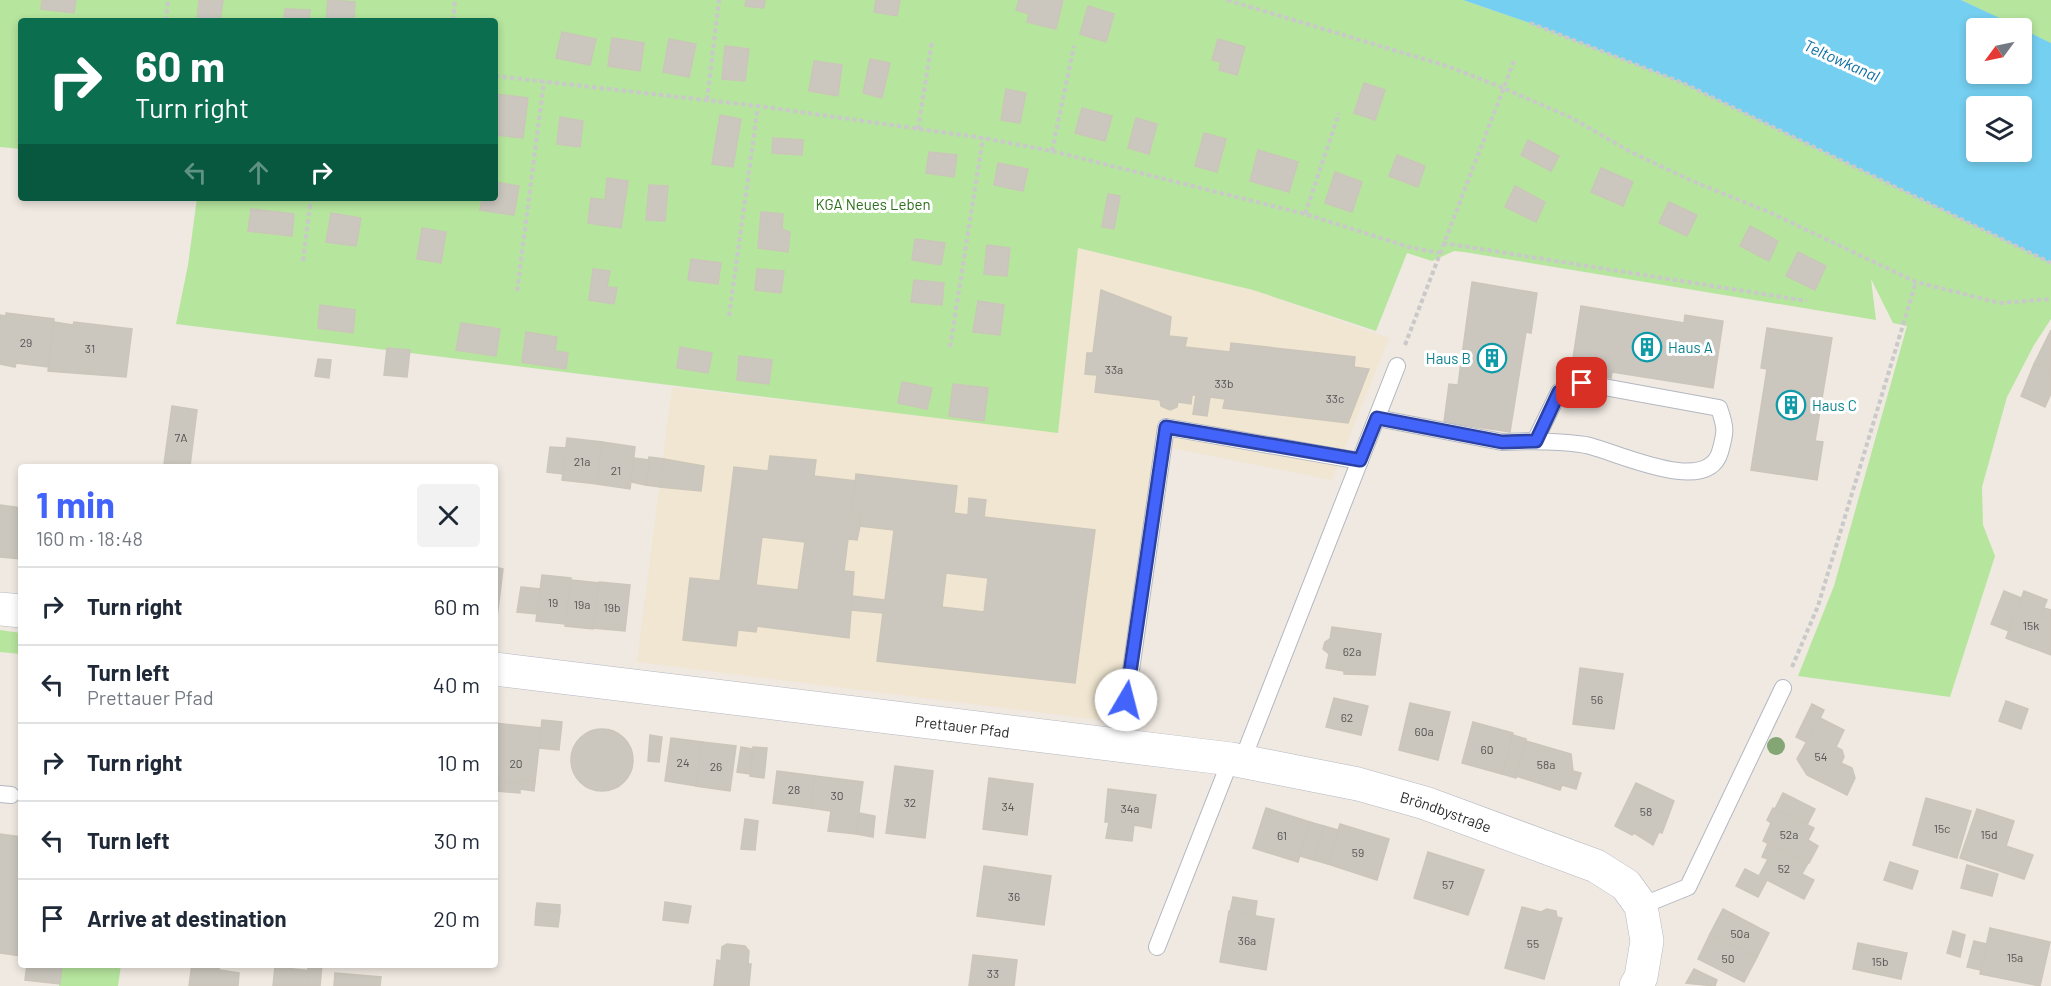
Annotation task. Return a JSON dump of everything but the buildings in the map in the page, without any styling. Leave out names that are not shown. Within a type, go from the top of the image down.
[{"type":"street","points":[[0,609],[18,611]]},
{"type":"street","name":"Prettauer Pfad","points":[[498,669],[1236,760]]},
{"type":"street","name":"Bröndbystraße","points":[[1236,760],[1358,784],[1442,809],[1596,866],[1626,885],[1641,906],[1647,941],[1641,976],[1636,986]]},
{"type":"lane","points":[[1157,947],[1397,366]]},
{"type":"lane","points":[[1377,418],[1502,442],[1536,441],[1587,446],[1679,473],[1703,470],[1718,458],[1727,429],[1719,408],[1582,383],[1559,392],[1536,441]]},
{"type":"lane","points":[[1120,746],[1166,427],[1360,460]]},
{"type":"lane","points":[[1641,906],[1688,887],[1783,688]]},
{"type":"path","points":[[165,18],[168,0]]},
{"type":"path","points":[[453,18],[456,0]]},
{"type":"path","points":[[707,100],[719,0]]},
{"type":"path","points":[[1227,0],[1450,67],[1503,88],[1572,118],[1627,150],[1692,181],[1769,212],[1916,282],[2000,303],[2051,299]]},
{"type":"path","points":[[1530,23],[1683,83],[2051,263]]},
{"type":"path","points":[[918,129],[932,41]]},
{"type":"path","points":[[1052,152],[1074,46]]},
{"type":"path","points":[[1397,366],[1514,61]]},
{"type":"path","points":[[498,76],[758,106],[983,138],[1052,152],[1305,214],[1409,248],[1439,253]]},
{"type":"path","points":[[517,291],[544,81]]},
{"type":"path","points":[[729,316],[758,106]]},
{"type":"path","points":[[1305,214],[1339,113]]},
{"type":"path","points":[[950,347],[983,138]]},
{"type":"path","points":[[303,261],[311,201]]},
{"type":"path","points":[[1443,243],[1807,301]]},
{"type":"path","points":[[1783,688],[1818,606],[1916,282]]},
{"type":"shaded area","points":[[1078,248],[1253,290],[1389,338],[1332,480],[1157,445],[1125,723],[637,662],[672,387],[1058,432]]},
{"type":"green space","name":"KGA Neues Leben","points":[[0,0],[1463,0],[1530,23],[1683,83],[2051,263],[2051,319],[2034,345],[2007,397],[1982,487],[1983,525],[1995,556],[1950,697],[1798,676],[1834,586],[1907,326],[1893,323],[1871,279],[1876,320],[1464,252],[1454,251],[1432,261],[1407,253],[1376,331],[1253,290],[1078,248],[1058,433],[176,324],[188,265],[197,201],[498,201],[498,18],[18,18],[18,149],[0,147]]},
{"type":"green space","points":[[1961,0],[2051,0],[2051,43],[2032,34],[2032,18],[1999,18]]},
{"type":"green space","points":[[0,630],[18,633],[18,654],[0,652]]},
{"type":"green space","points":[[62,968],[121,968],[118,986],[59,986]]},
{"type":"water","name":"Teltowkanal","points":[[1463,0],[1961,0],[2000,18],[1966,18],[1966,84],[2032,84],[2032,34],[2051,43],[2051,263],[1683,83],[1530,23]]},
{"type":"place","name":"Haus A","points":[[1647,347]]},
{"type":"place","name":"Haus B","points":[[1492,358]]},
{"type":"place","name":"Haus C","points":[[1791,405]]},
{"type":"route","points":[[1126,700],[1166,427],[1360,460],[1377,418],[1502,442],[1536,441],[1559,392],[1582,383]]}]
